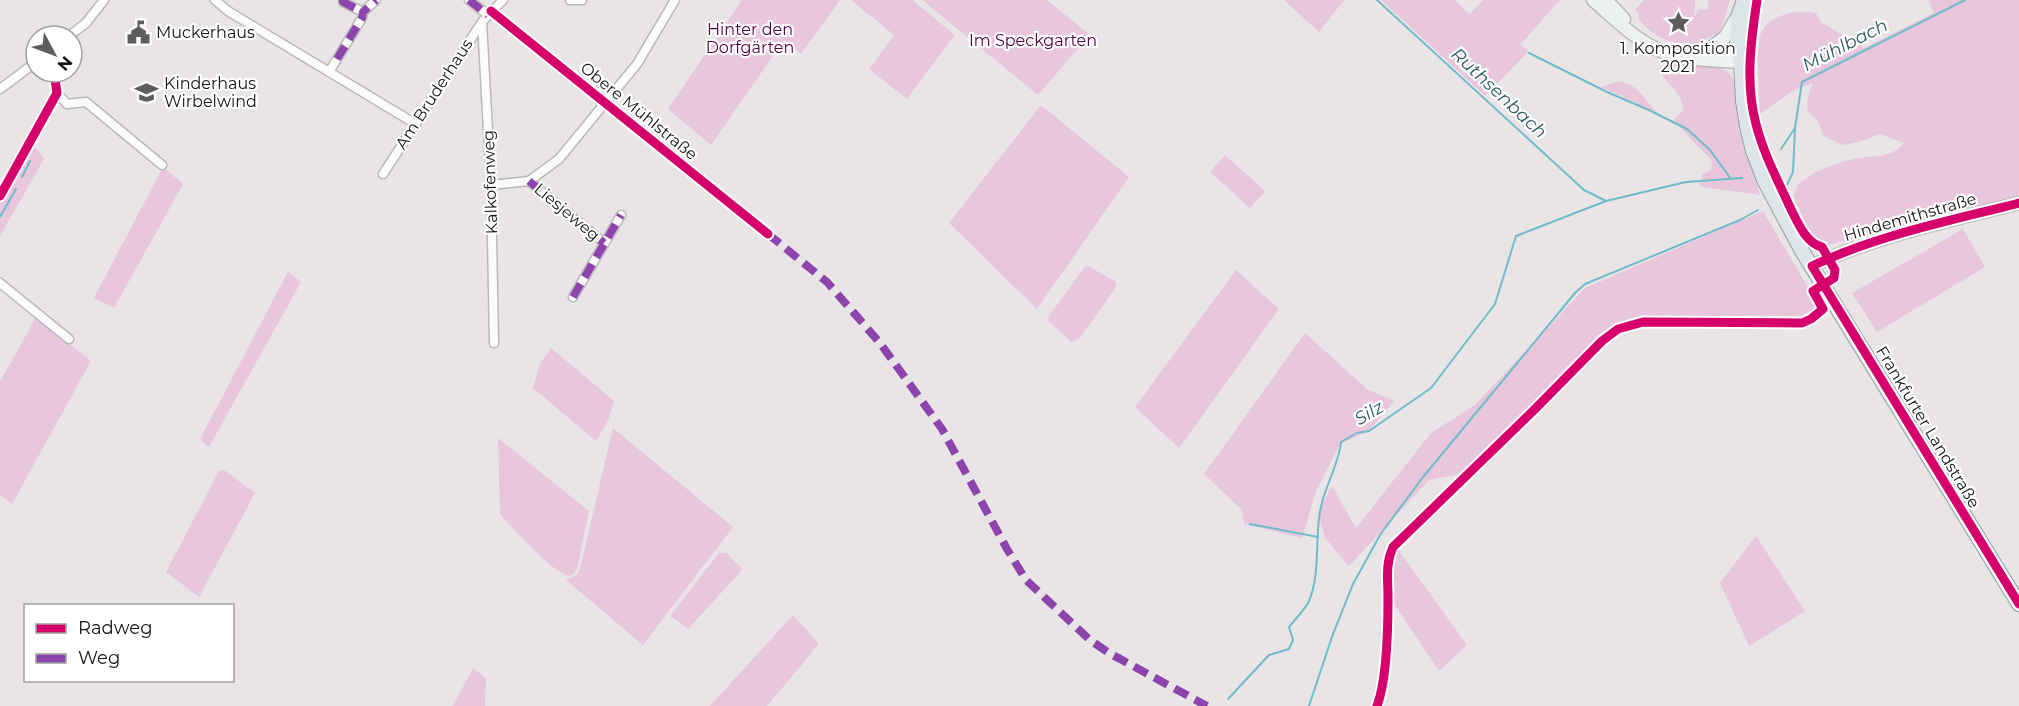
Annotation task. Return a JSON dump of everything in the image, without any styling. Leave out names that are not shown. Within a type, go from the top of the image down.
[{"type":"main road","points":[[1741,62],[1737,50],[1738,17],[1743,0]]},
{"type":"main road","points":[[1741,62],[1745,50],[1748,0]]},
{"type":"main road","name":"Frankfurter Landstraße","points":[[1741,62],[1744,107],[1753,151],[1774,200],[2019,604]]},
{"type":"street","points":[[84,25],[104,0]]},
{"type":"street","points":[[343,0],[343,3],[363,12]]},
{"type":"street","points":[[329,72],[362,18],[363,12],[376,0]]},
{"type":"street","name":"Obere Mühlstraße","points":[[470,0],[487,16],[606,104],[768,234]]},
{"type":"street","name":"Am Bruderhaus","points":[[382,174],[487,16],[503,0]]},
{"type":"street","points":[[570,0],[582,0]]},
{"type":"street","points":[[491,185],[529,181],[559,159],[638,64],[675,0]]},
{"type":"street","points":[[1593,0],[1630,32],[1669,54],[1741,62]]},
{"type":"street","points":[[1606,0],[1653,47]]},
{"type":"street","points":[[218,1],[414,123]]},
{"type":"street","name":"Kalkofenweg","points":[[487,16],[494,343]]},
{"type":"street","points":[[1704,53],[1725,37],[1738,17]]},
{"type":"street","points":[[1686,57],[1725,51],[1736,56],[1741,62]]},
{"type":"street","points":[[0,89],[24,71]]},
{"type":"street","points":[[56,84],[57,93],[67,104],[86,102],[162,165]]},
{"type":"street","points":[[0,196],[57,93]]},
{"type":"street","name":"Liesjeweg","points":[[529,181],[604,243]]},
{"type":"street","name":"Hindemithstraße","points":[[1812,266],[1876,240],[2019,203]]},
{"type":"street","name":"Liesjeweg","points":[[573,297],[621,215]]},
{"type":"street","points":[[0,283],[69,339]]},
{"type":"green space","name":"Hinter den Dorfgärten","points":[[742,0],[840,0],[801,54],[784,40],[711,145],[668,109]]},
{"type":"green space","points":[[851,0],[912,0],[955,35],[907,99],[869,69],[894,35]]},
{"type":"green space","name":"Im Speckgarten","points":[[922,0],[1047,0],[1090,35],[1038,95]]},
{"type":"green space","points":[[1284,0],[1344,0],[1319,32]]},
{"type":"green space","points":[[1381,0],[1454,0],[1470,14],[1483,0],[1560,0],[1520,45],[1528,50],[1527,53],[1485,96]]},
{"type":"green space","points":[[1644,0],[1695,0],[1694,17],[1699,9],[1708,10],[1708,0],[1730,0],[1720,32],[1690,47],[1688,43],[1661,38],[1639,20],[1639,13],[1635,10]]},
{"type":"green space","points":[[1928,0],[2019,0],[2019,197],[1824,246],[1809,231],[1794,197],[1798,185],[1804,179],[1828,167],[1853,159],[1889,154],[1904,143],[1880,134],[1859,142],[1842,145],[1824,136],[1818,122],[1807,110],[1808,96],[1813,83],[1791,92],[1760,114],[1758,60],[1761,33],[1771,21],[1785,14],[1816,13],[1821,22],[1864,48],[1934,13]]},
{"type":"green space","points":[[1670,62],[1684,66],[1720,68],[1731,75],[1742,137],[1760,195],[1703,187],[1699,184],[1703,174],[1711,170],[1712,161],[1676,123],[1675,118],[1683,111],[1683,105],[1659,68],[1664,66],[1672,73]]},
{"type":"green space","points":[[1616,82],[1635,88],[1658,113],[1601,87]]},
{"type":"green space","points":[[1041,105],[1129,177],[1037,309],[949,223]]},
{"type":"green space","points":[[32,143],[44,159],[0,236],[0,203]]},
{"type":"green space","points":[[1225,155],[1265,191],[1250,208],[1210,172]]},
{"type":"green space","points":[[163,167],[183,184],[114,308],[94,298]]},
{"type":"green space","points":[[1763,211],[1819,306],[1814,311],[1795,320],[1645,318],[1617,325],[1588,350],[1464,473],[1429,480],[1349,566],[1325,538],[1318,512],[1332,486],[1356,528],[1431,433],[1475,405],[1585,288]]},
{"type":"green space","points":[[1963,229],[1985,267],[1877,332],[1852,293]]},
{"type":"green space","points":[[1088,266],[1116,282],[1116,287],[1080,338],[1072,342],[1048,321],[1049,316],[1084,268]]},
{"type":"green space","points":[[1236,270],[1279,309],[1179,448],[1135,407]]},
{"type":"green space","points":[[288,272],[301,282],[209,447],[200,439]]},
{"type":"green space","points":[[36,317],[91,361],[12,504],[0,495],[0,382]]},
{"type":"green space","points":[[1305,333],[1367,389],[1394,401],[1369,431],[1340,444],[1316,491],[1302,538],[1244,524],[1240,508],[1204,474]]},
{"type":"green space","points":[[551,348],[614,401],[608,421],[596,441],[533,388],[540,364]]},
{"type":"green space","points":[[613,428],[733,527],[643,645],[566,580],[577,575],[580,569]]},
{"type":"green space","points":[[498,438],[589,511],[578,565],[574,573],[569,576],[544,559],[500,514]]},
{"type":"green space","points":[[224,470],[255,493],[199,597],[166,572],[219,471]]},
{"type":"green space","points":[[1756,536],[1805,611],[1749,646],[1720,583]]},
{"type":"green space","points":[[1397,548],[1467,645],[1439,671],[1390,598],[1391,566]]},
{"type":"green space","points":[[719,553],[726,553],[743,569],[688,629],[670,616]]},
{"type":"green space","points":[[793,615],[819,644],[767,706],[710,706]]},
{"type":"green space","points":[[473,668],[486,678],[485,706],[453,706]]},
{"type":"waterway","name":"Ruthsenbach","points":[[1377,0],[1584,190],[1606,201]]},
{"type":"waterway","name":"Mühlbach","points":[[1781,149],[1795,128],[1802,82],[1965,0]]},
{"type":"waterway","points":[[1529,53],[1687,129],[1710,150],[1731,179]]},
{"type":"waterway","points":[[1787,185],[1793,172],[1795,129]]},
{"type":"waterway","points":[[22,177],[30,161]]},
{"type":"waterway","name":"Silz","points":[[1228,699],[1269,655],[1289,649],[1293,640],[1289,627],[1309,601],[1313,589],[1320,511],[1341,442],[1357,433],[1369,431],[1431,388],[1495,304],[1516,236],[1606,201],[1686,182],[1742,178]]},
{"type":"waterway","points":[[0,217],[16,189]]},
{"type":"waterway","points":[[1309,706],[1333,634],[1353,584],[1380,535],[1423,477],[1575,293],[1585,284],[1740,220],[1758,210]]},
{"type":"waterway","points":[[1250,524],[1318,537]]},
{"type":"marked path","points":[[343,0],[363,12]]},
{"type":"marked path","points":[[337,59],[362,18],[363,12],[376,0]]},
{"type":"marked path","points":[[469,0],[488,15]]},
{"type":"marked path","points":[[529,181],[604,243]]},
{"type":"marked path","points":[[573,297],[621,215]]},
{"type":"marked path","points":[[768,234],[827,282],[880,343],[942,429],[1026,580],[1090,640],[1109,653],[1207,706]]},
{"type":"cycle path","points":[[1377,706],[1385,668],[1388,566],[1393,547],[1602,341],[1618,329],[1643,322],[1802,323],[1823,309],[1813,291],[1834,278],[1835,270],[1822,247],[1806,236],[1795,217],[1766,155],[1753,109],[1750,62],[1757,0]]},
{"type":"cycle path","points":[[491,11],[768,234]]},
{"type":"cycle path","points":[[0,196],[57,93],[56,84]]},
{"type":"cycle path","points":[[2019,203],[1888,237],[1812,266],[2019,604]]},
{"type":"place","name":"1. Komposition 2021","points":[[1678,23]]},
{"type":"place","name":"Muckerhaus","points":[[138,32]]},
{"type":"place","name":"Kinderhaus Wirbelwind","points":[[146,92]]}]
